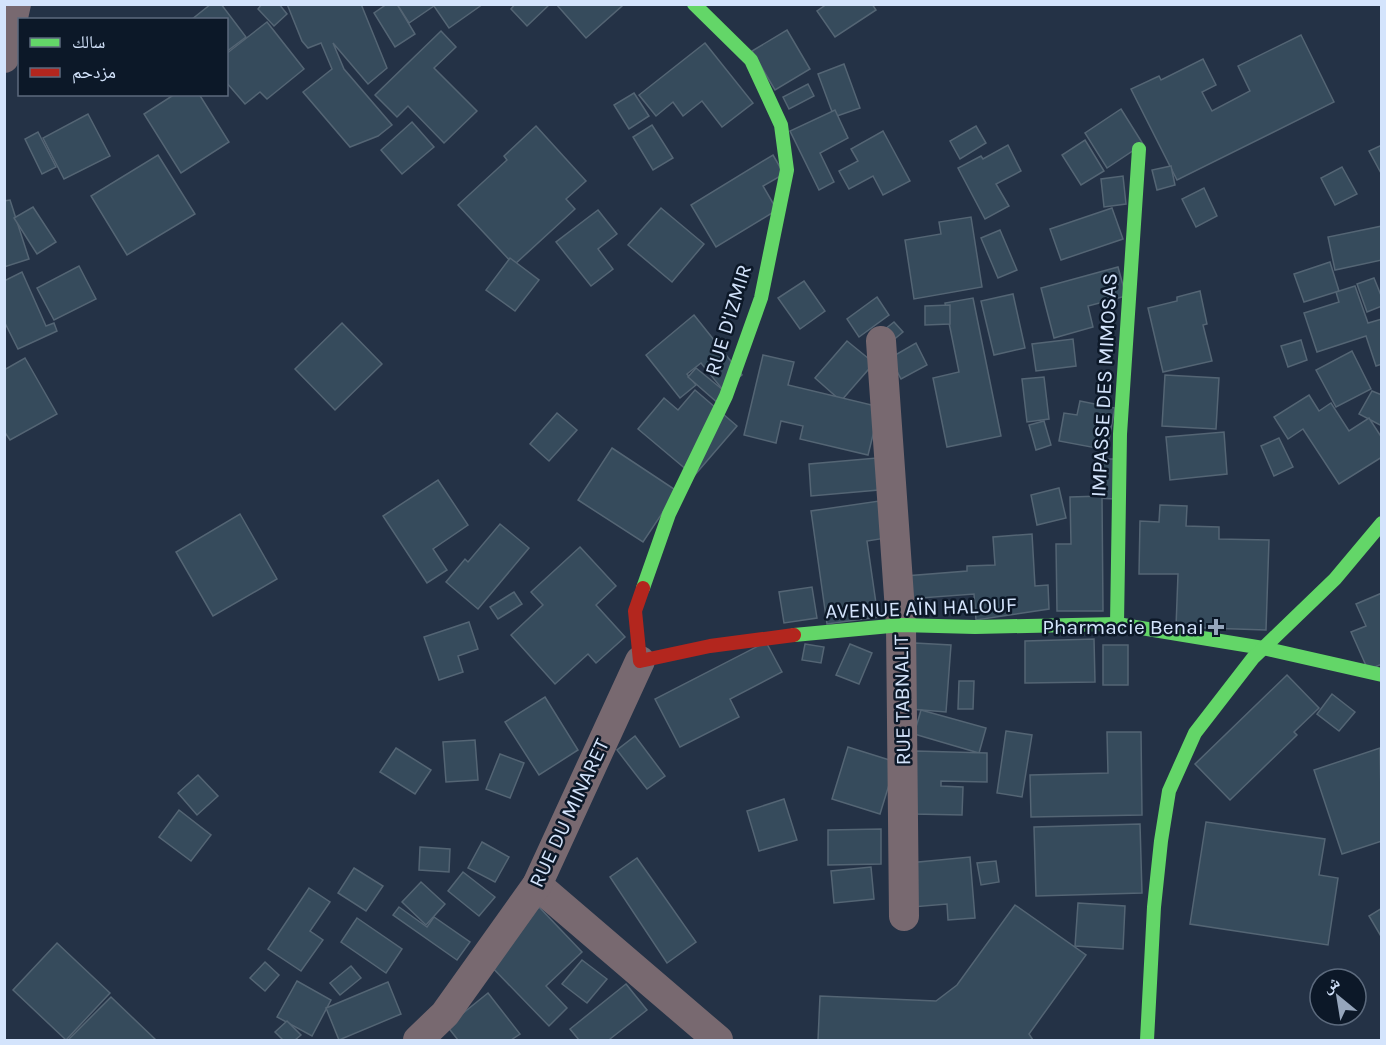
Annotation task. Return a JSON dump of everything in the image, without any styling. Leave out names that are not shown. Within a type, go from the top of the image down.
[{"type":"street","points":[[4,58],[16,4]]},
{"type":"street","name":"RUE D'IZMIR","points":[[640,661],[635,611],[669,514],[726,396],[761,298],[787,170],[782,125],[751,60],[694,4]]},
{"type":"street","name":"IMPASSE DES MIMOSAS","points":[[1117,624],[1120,434],[1139,148]]},
{"type":"street","name":"RUE TABNALIT","points":[[881,341],[901,625],[904,916]]},
{"type":"street","points":[[1147,1041],[1154,907],[1169,791],[1195,733],[1263,648],[1335,579],[1382,523]]},
{"type":"street","name":"AVENUE AÏN HALOUF","points":[[640,661],[710,646],[832,630],[901,625],[975,627],[1117,624],[1263,648],[1382,675]]},
{"type":"street","name":"RUE DU MINARET","points":[[418,1041],[445,1014],[537,885],[640,661]]},
{"type":"street","points":[[537,885],[718,1041]]},
{"type":"building","points":[[211,4],[221,4],[246,37],[228,50],[228,18],[194,18]]},
{"type":"building","points":[[262,4],[279,4],[287,14],[274,26],[258,9]]},
{"type":"building","points":[[287,4],[361,4],[387,68],[368,84],[333,43],[344,69],[392,125],[378,136],[350,147],[303,92],[332,69],[321,43],[308,48],[302,41]]},
{"type":"building","points":[[387,4],[397,4],[415,34],[395,47],[374,13]]},
{"type":"building","points":[[397,4],[483,4],[449,28],[434,6],[409,23]]},
{"type":"building","points":[[515,4],[550,4],[527,26],[511,9]]},
{"type":"building","points":[[556,4],[621,4],[622,6],[586,38]]},
{"type":"building","points":[[827,4],[872,4],[876,10],[835,37],[817,11]]},
{"type":"building","points":[[267,22],[304,69],[267,99],[260,92],[245,104],[228,84],[228,52]]},
{"type":"building","points":[[787,30],[810,69],[775,90],[752,51]]},
{"type":"building","points":[[441,31],[456,47],[434,68],[477,111],[444,143],[408,106],[397,117],[375,95]]},
{"type":"building","points":[[1301,35],[1334,102],[1177,180],[1131,89],[1159,76],[1161,80],[1203,59],[1216,85],[1202,92],[1212,111],[1250,91],[1238,66]]},
{"type":"building","points":[[705,43],[753,103],[722,127],[702,101],[683,116],[673,102],[656,116],[639,95]]},
{"type":"building","points":[[844,64],[860,108],[834,117],[818,74]]},
{"type":"building","points":[[808,84],[814,96],[789,109],[783,97]]},
{"type":"building","points":[[634,93],[649,116],[629,129],[614,105]]},
{"type":"building","points":[[172,96],[200,96],[229,142],[181,173],[144,114]]},
{"type":"building","points":[[1121,109],[1143,144],[1107,168],[1085,133]]},
{"type":"building","points":[[835,110],[848,138],[820,153],[834,182],[819,190],[790,131]]},
{"type":"building","points":[[88,114],[110,156],[64,179],[43,138]]},
{"type":"building","points":[[412,122],[434,147],[402,174],[381,150]]},
{"type":"building","points":[[652,125],[673,158],[653,170],[633,137]]},
{"type":"building","points":[[536,126],[586,181],[566,199],[575,209],[514,265],[458,205],[507,160],[504,156]]},
{"type":"building","points":[[976,126],[986,143],[960,159],[950,141]]},
{"type":"building","points":[[883,131],[910,181],[883,195],[873,176],[849,189],[839,171],[858,161],[851,149]]},
{"type":"building","points":[[38,132],[56,167],[42,174],[25,139]]},
{"type":"building","points":[[1085,140],[1104,171],[1081,185],[1062,155]]},
{"type":"building","points":[[1008,145],[1021,171],[996,184],[1009,206],[985,219],[958,168],[981,156],[983,159]]},
{"type":"building","points":[[1382,145],[1382,175],[1369,151]]},
{"type":"building","points":[[158,155],[195,214],[127,255],[91,196]]},
{"type":"building","points":[[773,155],[784,174],[763,186],[777,210],[716,247],[691,205]]},
{"type":"building","points":[[1171,166],[1175,185],[1157,190],[1152,170]]},
{"type":"building","points":[[1342,167],[1357,194],[1335,205],[1321,178]]},
{"type":"building","points":[[1123,176],[1126,204],[1104,207],[1101,179]]},
{"type":"building","points":[[1204,188],[1217,216],[1196,227],[1182,199]]},
{"type":"building","points":[[10,200],[29,259],[4,267],[4,201]]},
{"type":"building","points":[[33,207],[56,242],[37,254],[14,218]]},
{"type":"building","points":[[661,208],[704,244],[672,282],[628,245]]},
{"type":"building","points":[[1112,208],[1123,239],[1061,260],[1050,229]]},
{"type":"building","points":[[598,210],[617,234],[598,249],[613,269],[591,286],[556,242]]},
{"type":"building","points":[[971,217],[982,287],[914,299],[905,240],[941,234],[939,222]]},
{"type":"building","points":[[1382,226],[1382,260],[1335,270],[1328,237]]},
{"type":"building","points":[[1000,230],[1017,270],[998,278],[981,238]]},
{"type":"building","points":[[510,258],[539,280],[515,311],[486,290]]},
{"type":"building","points":[[1330,262],[1339,291],[1304,302],[1294,274]]},
{"type":"building","points":[[79,266],[96,299],[54,320],[37,288]]},
{"type":"building","points":[[1118,267],[1126,296],[1088,306],[1093,327],[1054,338],[1041,288]]},
{"type":"building","points":[[22,272],[46,326],[54,323],[57,331],[18,349],[4,321],[4,281]]},
{"type":"building","points":[[1374,278],[1382,298],[1382,306],[1367,312],[1357,284]]},
{"type":"building","points":[[804,281],[825,311],[800,329],[778,298]]},
{"type":"building","points":[[1355,286],[1368,323],[1382,319],[1382,364],[1376,366],[1366,336],[1317,352],[1304,313],[1339,302],[1336,292]]},
{"type":"building","points":[[1200,291],[1207,324],[1203,325],[1212,361],[1163,372],[1148,308],[1177,301],[1177,297]]},
{"type":"building","points":[[1013,294],[1025,348],[994,355],[981,301]]},
{"type":"building","points":[[877,297],[889,315],[859,337],[847,319]]},
{"type":"building","points":[[973,298],[1001,436],[947,447],[933,378],[959,372],[945,303]]},
{"type":"building","points":[[950,305],[950,324],[925,325],[925,306]]},
{"type":"building","points":[[694,315],[742,375],[723,390],[701,363],[687,374],[696,385],[680,398],[646,355]]},
{"type":"building","points":[[894,322],[903,332],[879,352],[870,341]]},
{"type":"building","points":[[342,323],[382,364],[335,410],[295,369]]},
{"type":"building","points":[[1073,339],[1076,366],[1036,371],[1032,344]]},
{"type":"building","points":[[1301,340],[1307,360],[1288,367],[1281,346]]},
{"type":"building","points":[[847,341],[874,363],[841,401],[815,378]]},
{"type":"building","points":[[916,343],[927,365],[901,379],[890,358]]},
{"type":"building","points":[[1352,351],[1371,389],[1336,407],[1316,370]]},
{"type":"building","points":[[763,355],[794,362],[788,385],[880,407],[868,455],[800,439],[803,426],[781,421],[776,443],[744,435]]},
{"type":"building","points":[[25,358],[57,414],[10,440],[4,431],[4,370]]},
{"type":"building","points":[[696,368],[728,394],[719,404],[688,377]]},
{"type":"building","points":[[1165,375],[1219,378],[1216,429],[1162,426]]},
{"type":"building","points":[[1044,377],[1049,419],[1027,422],[1022,379]]},
{"type":"building","points":[[695,390],[737,426],[694,476],[638,429],[664,398],[678,410]]},
{"type":"building","points":[[1372,391],[1382,395],[1382,426],[1359,414]]},
{"type":"building","points":[[1309,395],[1319,411],[1331,403],[1349,431],[1369,418],[1382,438],[1382,457],[1339,484],[1303,429],[1288,439],[1274,417]]},
{"type":"building","points":[[1080,401],[1115,408],[1107,450],[1059,441],[1064,413],[1077,415]]},
{"type":"building","points":[[557,413],[577,430],[549,461],[530,444]]},
{"type":"building","points":[[1044,421],[1051,445],[1036,450],[1029,425]]},
{"type":"building","points":[[1224,432],[1227,474],[1170,480],[1166,437]]},
{"type":"building","points":[[1279,438],[1293,467],[1274,476],[1261,446]]},
{"type":"building","points":[[612,448],[677,491],[643,542],[578,500]]},
{"type":"building","points":[[888,457],[890,489],[811,496],[809,464]]},
{"type":"building","points":[[1096,459],[1117,459],[1115,499],[1095,498]]},
{"type":"building","points":[[438,480],[468,525],[433,549],[447,570],[427,583],[383,516]]},
{"type":"building","points":[[1059,488],[1066,518],[1037,525],[1031,495]]},
{"type":"building","points":[[1102,496],[1103,611],[1057,611],[1056,544],[1071,544],[1070,497]]},
{"type":"building","points":[[886,500],[892,537],[867,541],[878,617],[827,624],[811,511]]},
{"type":"building","points":[[1160,505],[1187,506],[1186,526],[1219,527],[1219,539],[1269,540],[1266,630],[1176,627],[1178,574],[1139,574],[1140,521],[1159,522]]},
{"type":"building","points":[[240,514],[277,579],[213,616],[176,552]]},
{"type":"building","points":[[500,524],[529,548],[478,609],[446,582],[465,559],[468,562]]},
{"type":"building","points":[[1032,534],[1035,586],[1048,585],[1049,609],[976,620],[974,594],[907,599],[905,576],[967,571],[967,566],[995,565],[993,537]]},
{"type":"building","points":[[580,547],[616,586],[596,605],[625,637],[596,663],[588,654],[555,684],[511,635],[543,605],[531,592]]},
{"type":"building","points":[[812,587],[817,618],[784,623],[779,592]]},
{"type":"building","points":[[514,592],[522,604],[498,619],[490,607]]},
{"type":"building","points":[[1382,593],[1382,664],[1368,670],[1351,632],[1366,626],[1356,604]]},
{"type":"building","points":[[469,622],[478,649],[458,656],[463,672],[439,680],[424,637]]},
{"type":"building","points":[[1094,639],[1095,682],[1025,683],[1025,641]]},
{"type":"building","points":[[766,642],[782,672],[730,699],[739,717],[680,747],[655,699]]},
{"type":"building","points":[[915,643],[951,645],[946,712],[910,709]]},
{"type":"building","points":[[805,644],[824,647],[821,663],[802,660]]},
{"type":"building","points":[[850,644],[872,653],[859,684],[836,675]]},
{"type":"building","points":[[1103,645],[1128,645],[1128,685],[1103,685]]},
{"type":"building","points":[[1287,675],[1319,708],[1294,732],[1297,735],[1230,800],[1195,764]]},
{"type":"building","points":[[959,681],[974,681],[973,709],[958,709]]},
{"type":"building","points":[[1332,694],[1355,712],[1339,731],[1317,714]]},
{"type":"building","points":[[545,697],[578,750],[539,775],[505,722]]},
{"type":"building","points":[[921,710],[986,728],[979,753],[914,734]]},
{"type":"building","points":[[1006,731],[1032,735],[1022,797],[997,793]]},
{"type":"building","points":[[1107,732],[1141,732],[1142,815],[1031,817],[1030,775],[1108,773]]},
{"type":"building","points":[[635,736],[665,776],[647,789],[617,750]]},
{"type":"building","points":[[475,740],[478,780],[446,782],[443,742]]},
{"type":"building","points":[[848,747],[896,762],[880,814],[832,799]]},
{"type":"building","points":[[396,748],[431,770],[415,794],[380,772]]},
{"type":"building","points":[[1380,748],[1382,841],[1342,854],[1314,770]]},
{"type":"building","points":[[916,751],[987,753],[987,782],[941,781],[941,786],[963,787],[962,815],[913,814]]},
{"type":"building","points":[[500,754],[524,763],[510,798],[486,789]]},
{"type":"building","points":[[198,775],[218,796],[197,815],[178,793]]},
{"type":"building","points":[[784,799],[797,840],[759,851],[747,811]]},
{"type":"building","points":[[179,810],[211,835],[191,861],[159,837]]},
{"type":"building","points":[[1206,822],[1325,839],[1319,875],[1338,878],[1328,945],[1190,924]]},
{"type":"building","points":[[1140,824],[1142,893],[1036,896],[1034,827]]},
{"type":"building","points":[[881,829],[881,864],[828,865],[828,830]]},
{"type":"building","points":[[482,842],[509,857],[495,882],[468,868]]},
{"type":"building","points":[[420,847],[450,849],[449,872],[419,870]]},
{"type":"building","points":[[970,857],[975,918],[948,920],[947,904],[912,907],[908,863]]},
{"type":"building","points":[[637,858],[696,942],[667,963],[610,877]]},
{"type":"building","points":[[996,861],[999,882],[981,885],[977,863]]},
{"type":"building","points":[[871,867],[874,899],[834,903],[831,871]]},
{"type":"building","points":[[354,868],[383,886],[366,911],[338,893]]},
{"type":"building","points":[[463,872],[495,897],[479,916],[448,891]]},
{"type":"building","points":[[421,882],[445,904],[426,925],[402,902]]},
{"type":"building","points":[[309,888],[330,902],[310,931],[323,940],[301,971],[268,949]]},
{"type":"building","points":[[1078,903],[1125,906],[1123,949],[1075,946]]},
{"type":"building","points":[[1015,905],[1086,955],[1029,1034],[1033,1040],[818,1040],[820,996],[936,1001],[957,985]]},
{"type":"building","points":[[399,907],[427,927],[434,917],[470,942],[457,960],[393,915]]},
{"type":"building","points":[[539,907],[582,952],[546,986],[567,1008],[549,1026],[484,959]]},
{"type":"building","points":[[1382,908],[1382,938],[1369,916]]},
{"type":"building","points":[[357,918],[402,949],[386,973],[341,942]]},
{"type":"building","points":[[57,943],[110,993],[66,1040],[13,990]]},
{"type":"building","points":[[582,960],[607,979],[587,1003],[562,984]]},
{"type":"building","points":[[265,962],[279,975],[265,991],[250,978]]},
{"type":"building","points":[[351,966],[361,978],[340,995],[330,983]]},
{"type":"building","points":[[297,981],[331,1000],[312,1036],[277,1017]]},
{"type":"building","points":[[388,982],[401,1014],[339,1040],[326,1008]]},
{"type":"building","points":[[626,984],[647,1010],[610,1039],[612,1040],[579,1040],[570,1029]]},
{"type":"building","points":[[488,993],[520,1034],[511,1040],[458,1040],[447,1026]]},
{"type":"building","points":[[111,997],[156,1040],[68,1040]]},
{"type":"building","points":[[287,1021],[301,1035],[295,1040],[283,1040],[275,1032]]},
{"type":"traffic: fast","points":[[643,588],[669,514],[726,396],[761,298],[787,170],[781,125],[751,60],[694,4]]},
{"type":"traffic: fast","points":[[1117,624],[1120,434],[1139,149]]},
{"type":"traffic: fast","points":[[1147,1040],[1154,907],[1161,841],[1169,791],[1195,733],[1253,658],[1335,579],[1382,523]]},
{"type":"traffic: fast","points":[[794,635],[901,625],[975,627],[1117,624],[1263,648],[1382,675]]},
{"type":"traffic: jam","points":[[643,588],[635,611],[640,661],[710,646],[794,635]]},
{"type":"place","name":"Pharmacie Benai","points":[[1216,627]]}]
